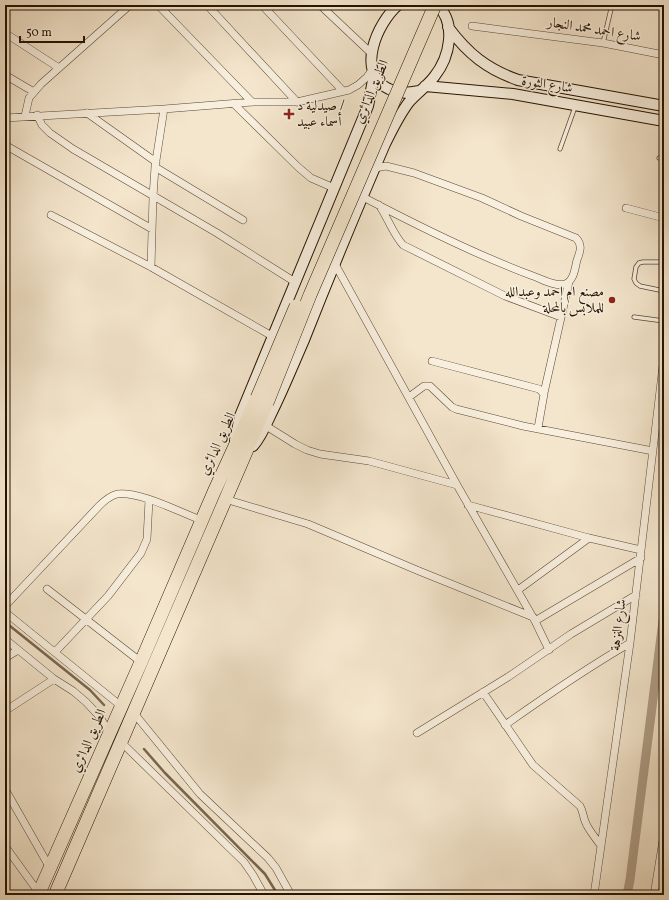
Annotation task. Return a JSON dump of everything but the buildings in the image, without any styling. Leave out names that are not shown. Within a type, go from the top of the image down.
[{"type":"highway","name":"الطريق الدائري","points":[[55,895],[225,499],[240,450],[262,424],[262,401],[426,5]]},
{"type":"highway","name":"الطريق الدائري","points":[[38,894],[122,706],[201,520],[240,450],[310,295],[436,5]]},
{"type":"street","points":[[25,116],[27,102],[34,92],[130,5]]},
{"type":"street","points":[[158,5],[252,102]]},
{"type":"street","points":[[207,5],[297,102]]},
{"type":"street","points":[[262,5],[343,91]]},
{"type":"street","points":[[320,5],[372,54]]},
{"type":"street","points":[[240,450],[240,416],[368,106],[373,72],[372,54],[375,39],[386,17],[398,5]]},
{"type":"street","name":"شارع الثورة","points":[[436,5],[461,44],[489,67],[507,76],[518,80],[544,85],[664,106]]},
{"type":"street","points":[[447,5],[448,48],[445,58],[434,76],[409,103],[392,128],[286,382],[262,424],[295,444],[314,452],[369,461],[457,485]]},
{"type":"street","name":"شارع احمد محمد النجار","points":[[472,26],[603,43],[664,55]]},
{"type":"street","points":[[5,34],[59,68]]},
{"type":"street","points":[[5,118],[164,109],[252,102],[297,102],[349,90],[358,85],[373,72]]},
{"type":"street","name":"شارع الثورة","points":[[373,72],[379,82],[394,91],[406,93],[422,89],[513,94],[576,104],[664,121]]},
{"type":"street","points":[[5,75],[34,92]]},
{"type":"street","points":[[234,104],[311,178],[334,188]]},
{"type":"street","points":[[151,267],[153,196],[164,109]]},
{"type":"street","points":[[87,113],[156,165],[243,220]]},
{"type":"street","points":[[37,115],[42,125],[50,133],[73,149],[217,233],[295,282]]},
{"type":"street","points":[[5,145],[152,229]]},
{"type":"street","points":[[375,168],[386,166],[414,173],[482,198],[521,216],[576,238],[580,242],[581,248],[569,282],[544,393],[538,428]]},
{"type":"street","points":[[363,197],[457,245],[557,284],[569,282]]},
{"type":"street","points":[[379,205],[387,217],[397,238],[403,245],[505,296],[561,317]]},
{"type":"street","points":[[626,208],[664,218]]},
{"type":"street","points":[[51,216],[151,267],[272,336]]},
{"type":"street","points":[[334,264],[468,505],[518,590],[549,650]]},
{"type":"street","name":"شارع النزهة","points":[[594,895],[630,643],[664,357]]},
{"type":"street","points":[[432,361],[540,389],[544,393]]},
{"type":"street","points":[[409,397],[424,386],[430,386],[456,409],[538,428],[653,451]]},
{"type":"street","points":[[5,606],[107,499],[116,495],[128,494],[149,500],[201,520]]},
{"type":"street","points":[[225,499],[308,524],[419,572],[534,619]]},
{"type":"street","points":[[55,652],[108,596],[141,553],[147,539],[149,500]]},
{"type":"street","points":[[468,505],[589,538],[641,550]]},
{"type":"street","points":[[518,590],[589,538]]},
{"type":"street","points":[[534,619],[640,558]]},
{"type":"street","points":[[47,589],[141,662]]},
{"type":"street","points":[[417,733],[508,677],[571,634],[636,595]]},
{"type":"street","points":[[5,612],[122,706]]},
{"type":"street","points":[[5,639],[54,679],[73,691],[86,702],[100,717],[110,733]]},
{"type":"street","points":[[505,725],[600,660],[630,643]]},
{"type":"street","points":[[5,658],[18,650]]},
{"type":"street","points":[[5,711],[54,679]]},
{"type":"street","points":[[483,692],[533,765],[580,806],[583,810],[588,828],[601,846]]},
{"type":"street","points":[[133,712],[200,794],[268,858],[276,868],[291,895]]},
{"type":"street","points":[[121,742],[244,862],[264,895]]},
{"type":"street","points":[[5,789],[50,868]]},
{"type":"street","points":[[654,895],[664,834]]},
{"type":"street","points":[[5,846],[38,894]]},
{"type":"lane","points":[[603,43],[611,9]]},
{"type":"lane","points":[[560,149],[576,104]]},
{"type":"lane","points":[[659,158],[664,159]]},
{"type":"lane","points":[[664,262],[639,263],[636,267],[634,279],[640,286],[664,291]]},
{"type":"lane","points":[[634,317],[664,321]]},
{"type":"waterway","points":[[627,895],[664,613]]},
{"type":"waterway","points":[[5,622],[90,690],[104,705]]},
{"type":"waterway","points":[[144,749],[165,773],[265,874],[278,895]]},
{"type":"place","name":"صيدلية د / أسماء عبيد","points":[[289,114]]},
{"type":"place","name":"مصنع ام احمد وعبدالله للملابس بالمحلة","points":[[612,300]]}]
